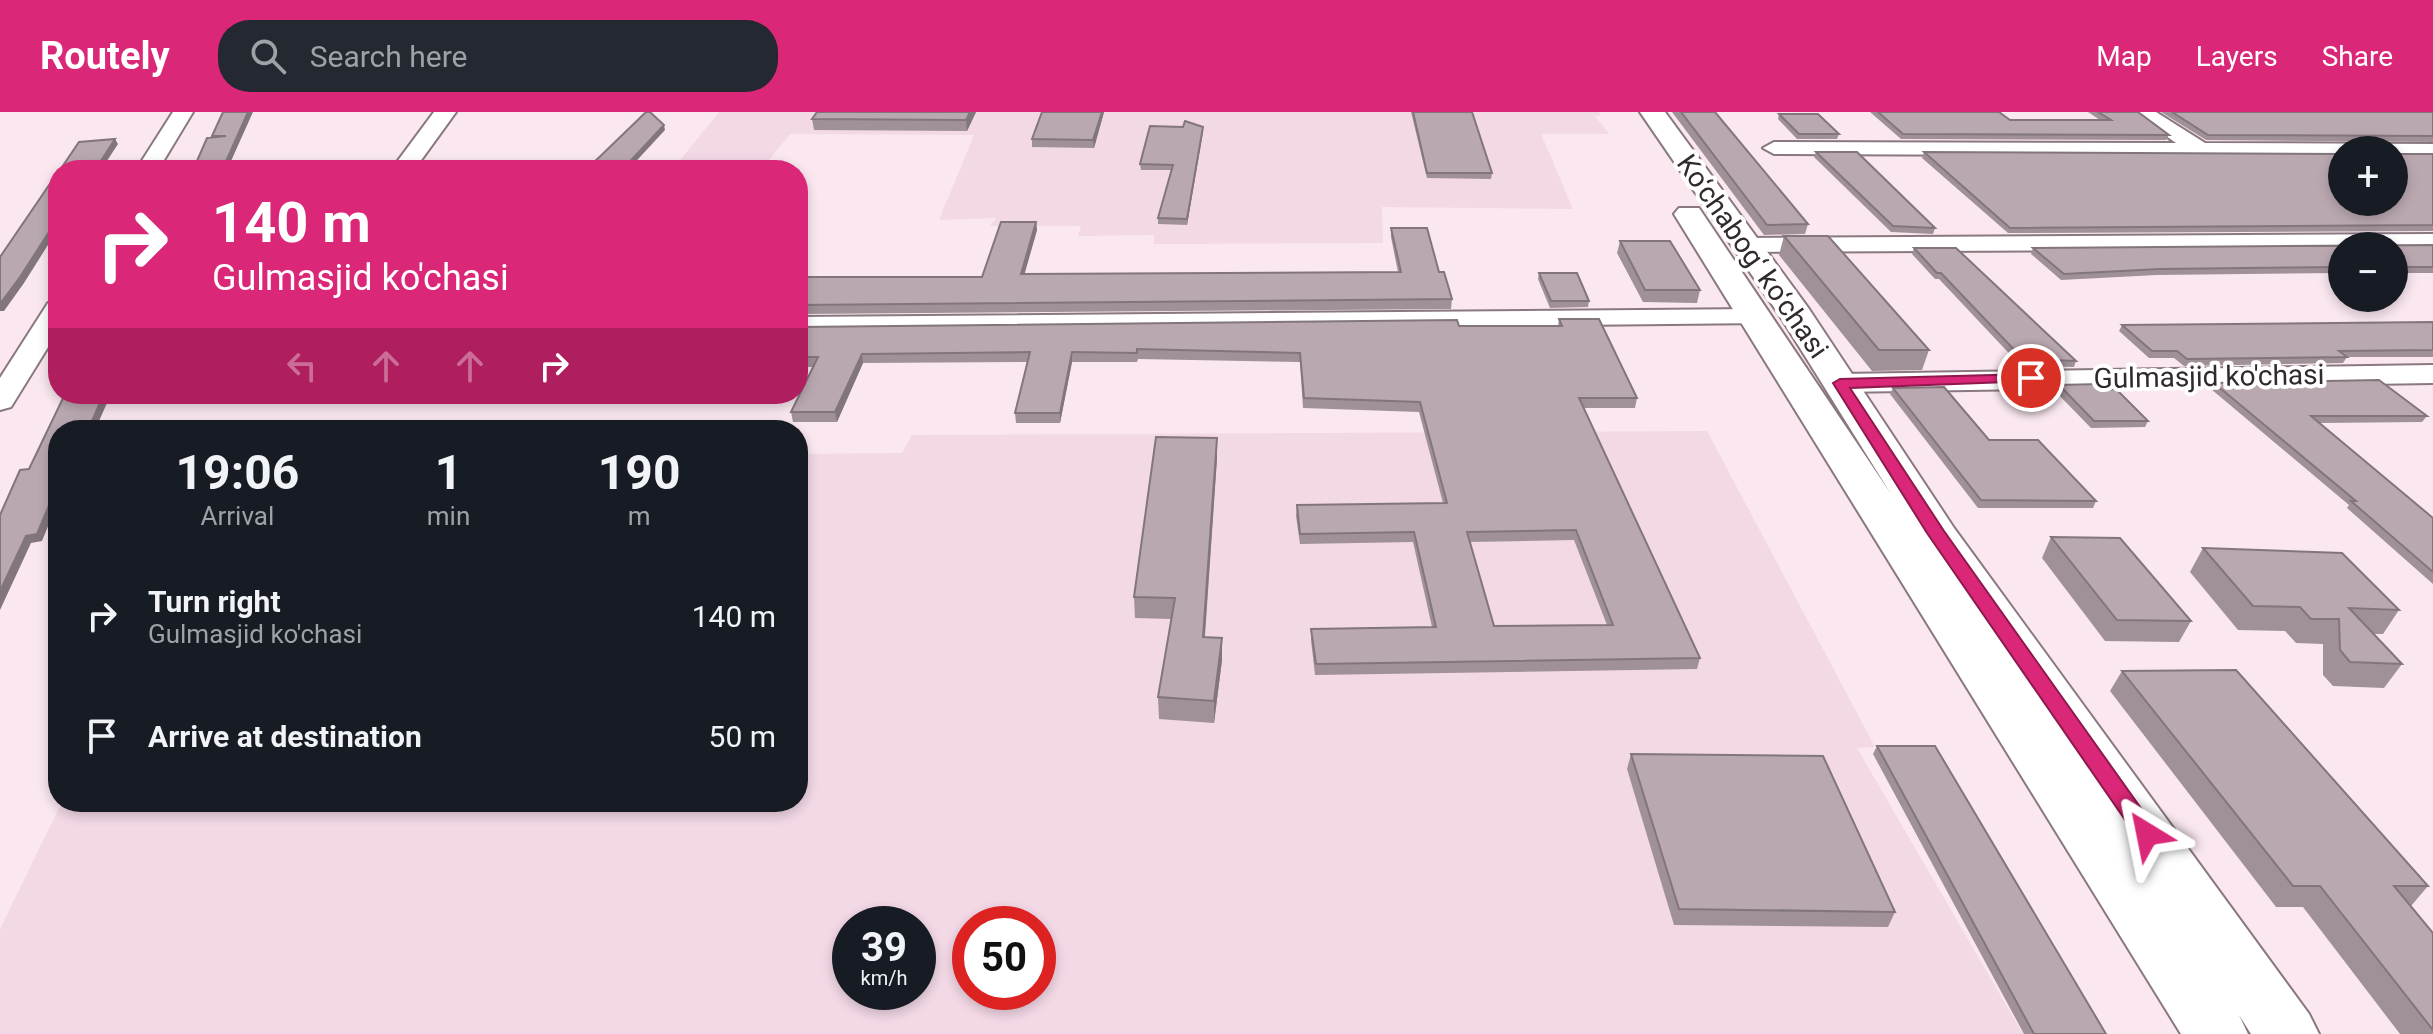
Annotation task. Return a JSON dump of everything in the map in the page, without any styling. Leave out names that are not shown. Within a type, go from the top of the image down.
[{"type":"main road","name":"Ko‘chabog‘ ko‘chasi","points":[[1643,122],[1746,245],[1774,322],[1840,383],[1936,533],[2287,1034]]},
{"type":"main road","name":"Ko‘chabog‘ ko‘chasi","points":[[1643,122],[1774,322],[2216,1034]]},
{"type":"street","points":[[153,160],[183,112]]},
{"type":"street","points":[[411,160],[431,124],[446,112]]},
{"type":"street","points":[[2142,112],[2200,149]]},
{"type":"street","points":[[1774,148],[2433,150]]},
{"type":"street","points":[[1746,245],[2433,241]]},
{"type":"street","points":[[808,325],[1774,322]]},
{"type":"street","points":[[0,401],[48,325]]},
{"type":"street","name":"Gulmasjid ko'chasi","points":[[1840,383],[2433,374]]},
{"type":"shaded area","points":[[719,112],[1599,112],[1601,115],[1595,116],[1609,134],[1541,134],[1573,209],[1382,207],[1383,243],[1154,244],[1154,235],[1078,236],[1081,226],[990,226],[996,218],[939,220],[974,135],[790,134],[769,160],[680,160]]},
{"type":"shaded area","points":[[1707,431],[1875,747],[1857,748],[2023,1034],[0,1034],[0,929],[57,812],[808,812],[808,454],[902,453],[912,435]]},
{"type":"building","points":[[223,112],[248,112],[227,160],[197,160],[207,138],[226,136],[212,136]]},
{"type":"building","points":[[646,112],[664,125],[631,160],[596,160]]},
{"type":"building","points":[[817,112],[970,112],[966,120],[812,119]]},
{"type":"building","points":[[1042,112],[1102,112],[1093,140],[1032,139]]},
{"type":"building","points":[[1413,112],[1472,112],[1492,173],[1427,173]]},
{"type":"building","points":[[1681,112],[1715,112],[1808,224],[1767,225]]},
{"type":"building","points":[[1878,112],[1999,112],[2010,120],[2111,120],[2098,112],[2138,112],[2169,135],[1903,134]]},
{"type":"building","points":[[2172,112],[2433,112],[2433,136],[2208,135]]},
{"type":"building","points":[[1779,114],[1818,114],[1839,134],[1799,134]]},
{"type":"building","points":[[1185,121],[1203,127],[1187,219],[1158,218],[1173,165],[1140,164],[1150,126],[1183,127]]},
{"type":"building","points":[[115,139],[101,160],[67,160],[79,142]]},
{"type":"building","points":[[1816,152],[1857,152],[1935,228],[1893,226]]},
{"type":"building","points":[[1924,152],[2328,154],[2328,216],[2408,216],[2408,154],[2433,154],[2433,225],[2010,228]]},
{"type":"building","points":[[48,187],[48,234],[0,304],[0,257]]},
{"type":"building","points":[[1001,222],[1036,222],[1021,274],[1401,272],[1391,228],[1427,228],[1439,272],[1444,272],[1452,299],[808,305],[808,277],[982,277]]},
{"type":"building","points":[[1784,236],[1828,236],[1929,350],[1879,350]]},
{"type":"building","points":[[1620,241],[1670,241],[1700,290],[1645,290]]},
{"type":"building","points":[[2408,245],[2433,245],[2433,267],[2408,267]]},
{"type":"building","points":[[2328,246],[2328,267],[2160,269],[2064,274],[2033,248]]},
{"type":"building","points":[[1914,248],[1956,248],[2076,361],[2023,359]]},
{"type":"building","points":[[1539,273],[1577,273],[1589,301],[1551,301]]},
{"type":"building","points":[[1559,319],[1599,319],[1637,398],[1579,398],[1700,658],[1316,664],[1311,629],[1436,627],[1414,532],[1300,534],[1297,505],[1447,503],[1420,402],[1304,398],[1300,353],[1137,349],[1137,353],[1072,352],[1060,413],[1015,413],[1030,352],[862,354],[835,412],[791,412],[795,404],[808,404],[808,377],[818,357],[808,357],[808,327],[1457,320],[1459,326],[1562,326]],"holes":[[[1576,530],[1613,625],[1494,626],[1467,532]]]},
{"type":"building","points":[[2433,322],[2433,350],[2339,351],[2347,357],[2187,359],[2177,351],[2152,351],[2122,325]]},
{"type":"building","points":[[2379,380],[2427,416],[2311,416],[2433,518],[2433,572],[2351,501],[2356,501],[2214,383]]},
{"type":"building","points":[[2101,384],[2106,390],[2116,389],[2148,421],[2094,421],[2059,385]]},
{"type":"building","points":[[1944,387],[1989,440],[2038,440],[2096,501],[1981,500],[1893,388]]},
{"type":"building","points":[[60,404],[100,404],[92,420],[53,420]]},
{"type":"building","points":[[48,429],[48,508],[37,534],[26,536],[0,591],[0,515],[20,470],[29,469]]},
{"type":"building","points":[[1156,437],[1217,438],[1203,637],[1222,638],[1214,701],[1158,697],[1175,598],[1134,597]]},
{"type":"building","points":[[2051,537],[2120,538],[2191,621],[2117,620]]},
{"type":"building","points":[[2203,548],[2342,553],[2399,610],[2349,608],[2402,664],[2350,662],[2340,650],[2339,619],[2311,619],[2300,607],[2253,606]]},
{"type":"building","points":[[2236,670],[2428,886],[2394,886],[2433,933],[2433,1030],[2320,886],[2293,886],[2122,671]]},
{"type":"building","points":[[1877,746],[1935,746],[2106,1034],[2034,1034]]},
{"type":"building","points":[[1631,754],[1823,756],[1895,912],[1679,909]]},
{"type":"route","points":[[2031,378],[1840,383],[1936,533],[2147,834]]}]
